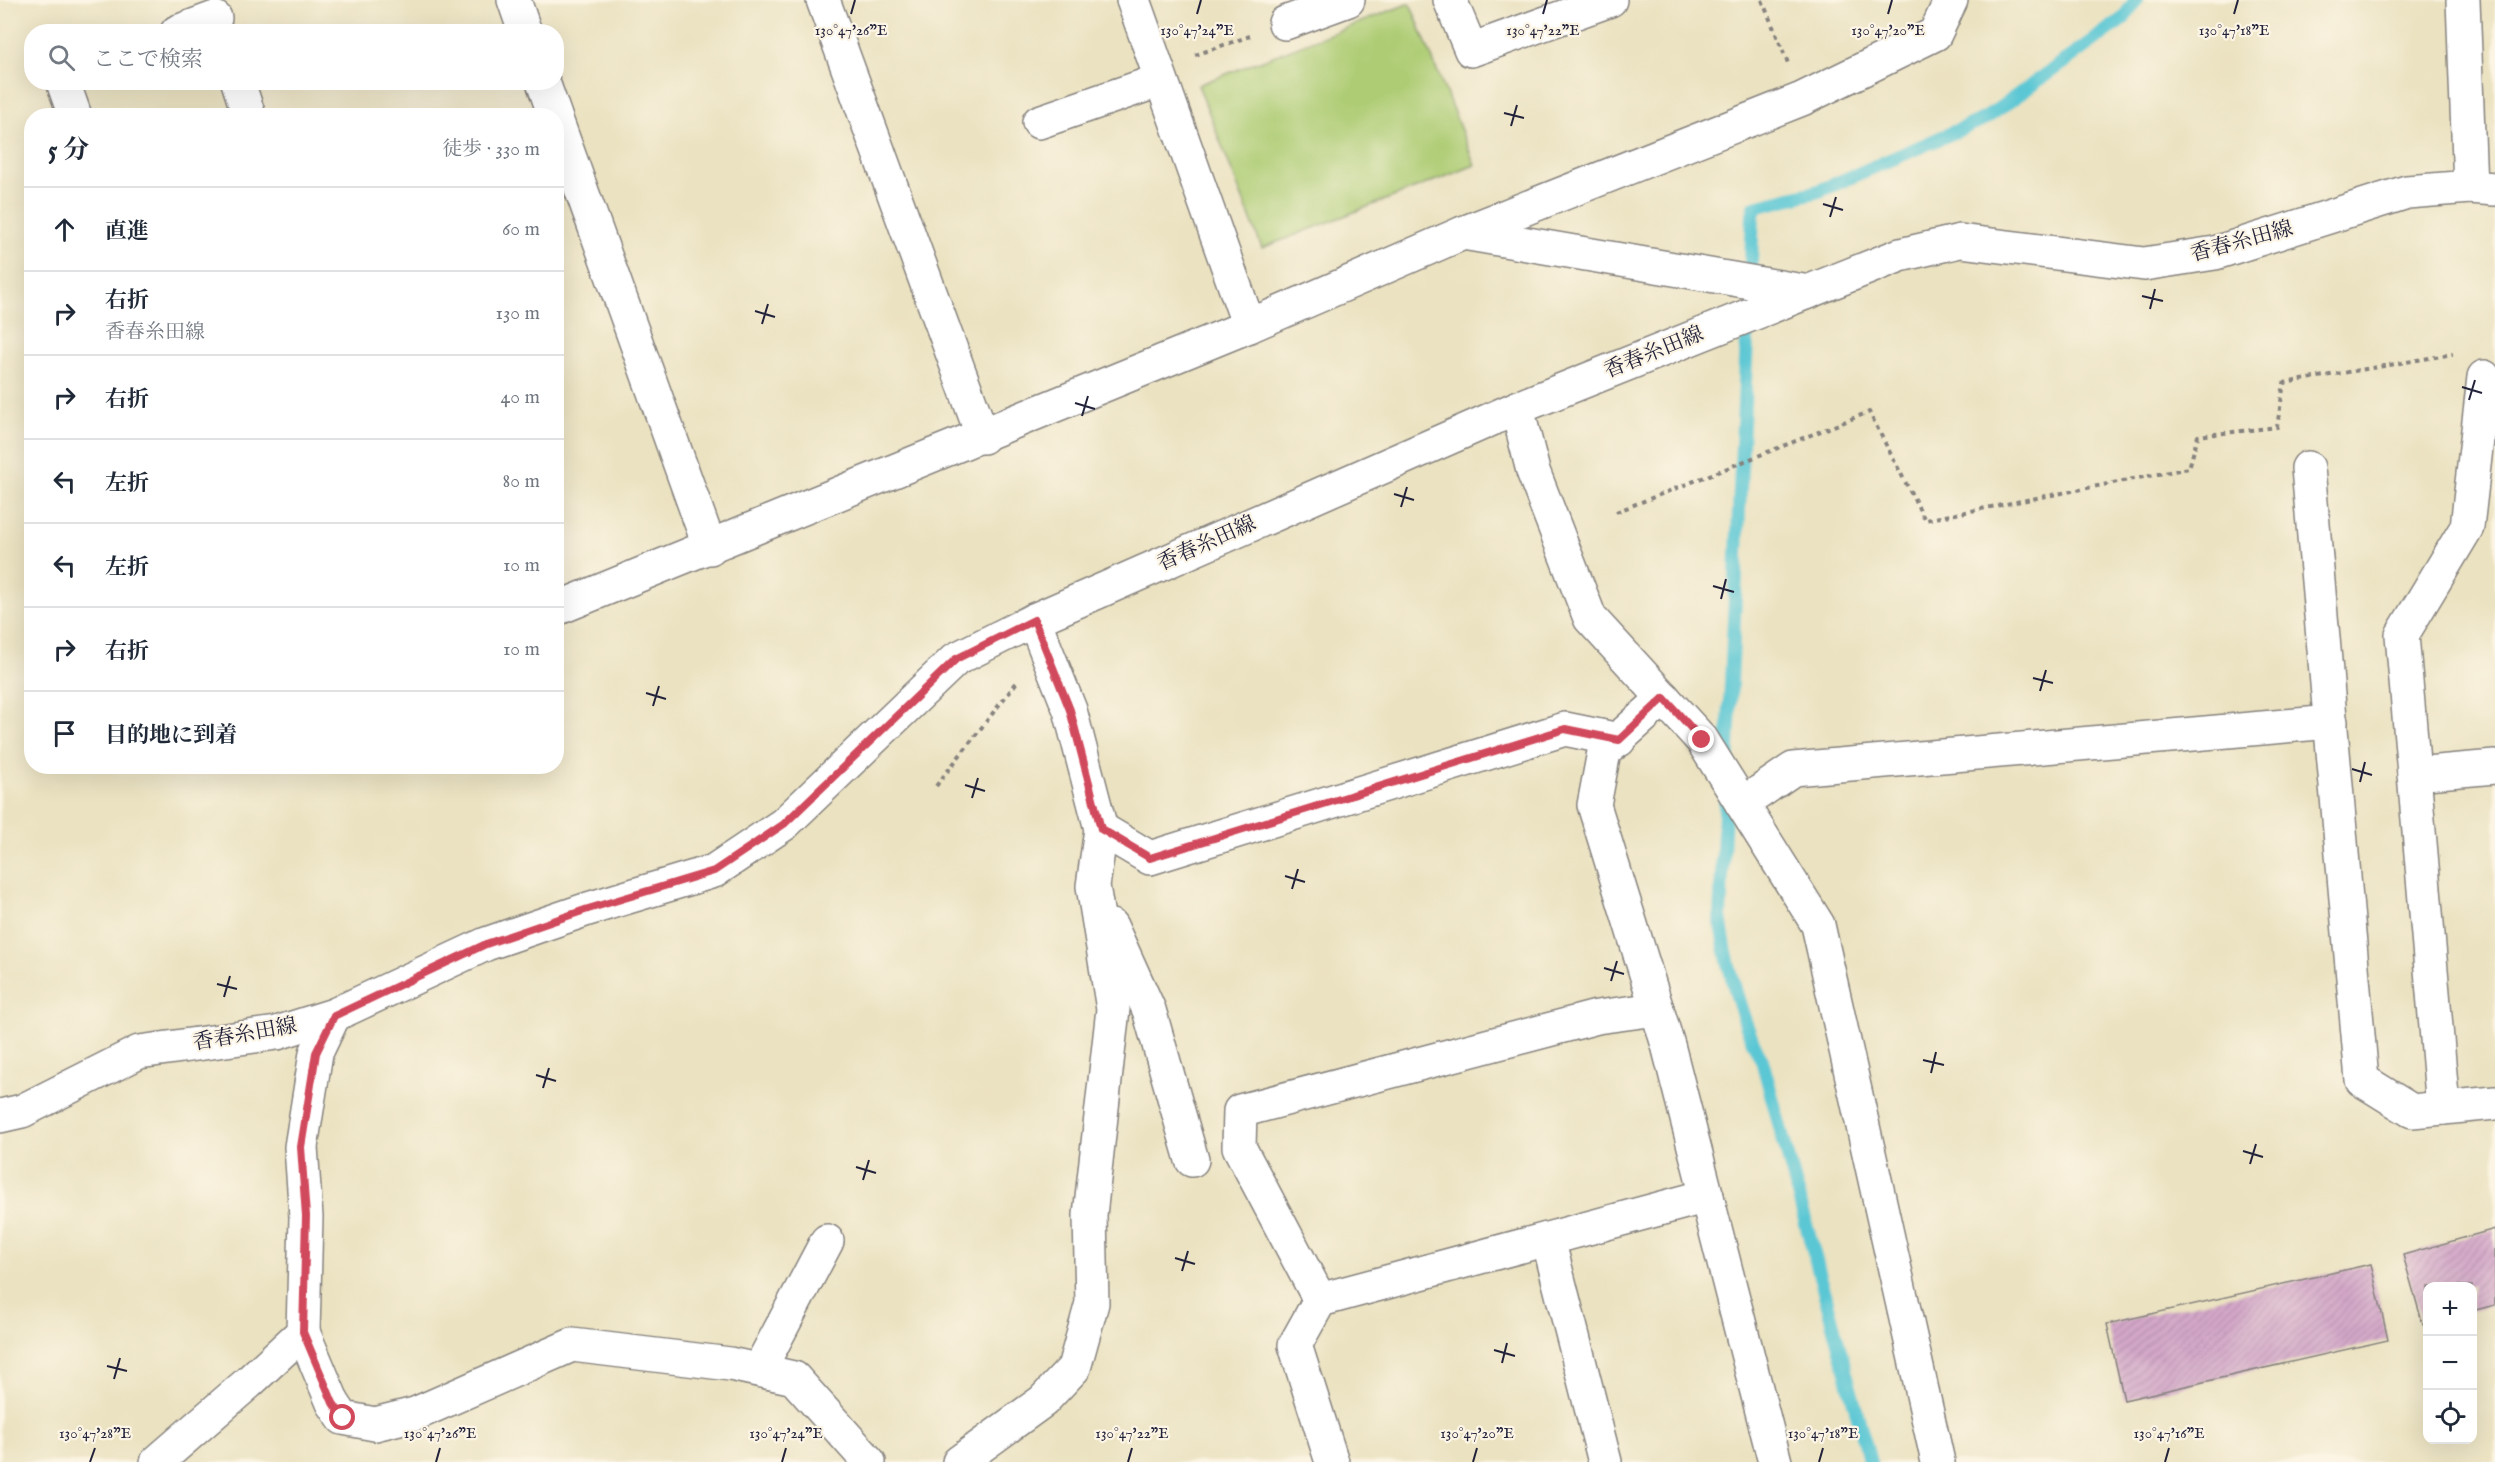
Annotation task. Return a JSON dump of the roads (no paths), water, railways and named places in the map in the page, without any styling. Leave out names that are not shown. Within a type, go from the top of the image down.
[{"type":"street","points":[[514,0],[522,24]]},
{"type":"street","points":[[823,0],[982,437]]},
{"type":"street","points":[[1133,0],[1249,326]]},
{"type":"street","points":[[1285,23],[1348,0]]},
{"type":"street","points":[[1450,0],[1471,50],[1610,0]]},
{"type":"street","points":[[564,606],[982,437],[1463,234],[1802,99],[1935,34],[1951,0]]},
{"type":"street","points":[[2463,0],[2482,188]]},
{"type":"street","points":[[196,24],[214,16]]},
{"type":"street","points":[[1039,122],[1159,74]]},
{"type":"street","points":[[66,90],[72,108]]},
{"type":"street","points":[[241,90],[246,108]]},
{"type":"street","points":[[546,90],[553,108]]},
{"type":"street","points":[[564,139],[710,548]]},
{"type":"street","name":"香春糸田線","points":[[0,1116],[22,1111],[139,1052],[277,1033],[334,1016],[486,944],[588,909],[714,871],[784,824],[956,659],[1039,633],[1516,408],[1900,255],[1960,242],[2144,264],[2215,253],[2407,192],[2482,188]]},
{"type":"street","points":[[1463,234],[1809,292]]},
{"type":"street","points":[[2443,1108],[2402,635],[2467,527],[2484,377]]},
{"type":"street","points":[[1516,408],[1533,471],[1590,618],[1702,740],[1818,926],[1938,1462]]},
{"type":"street","points":[[2308,468],[2362,1080],[2412,1111],[2495,1103]]},
{"type":"street","points":[[959,1462],[1043,1401],[1074,1368],[1092,1303],[1090,1215],[1113,1009],[1093,886],[1101,829],[1070,710],[1039,633]]},
{"type":"street","points":[[1664,698],[1604,752],[1594,806],[1657,1009],[1775,1462]]},
{"type":"street","points":[[1742,804],[1792,769],[2331,722]]},
{"type":"street","points":[[1101,829],[1150,858],[1565,729],[1619,740]]},
{"type":"street","points":[[2414,774],[2495,767]]},
{"type":"street","points":[[1093,886],[1149,1010],[1192,1160]]},
{"type":"street","points":[[1320,1300],[1239,1147],[1240,1111],[1597,1017],[1657,1009]]},
{"type":"street","points":[[334,1016],[316,1053],[301,1147],[306,1216],[303,1332],[333,1403],[343,1418],[375,1424],[415,1414],[572,1345],[730,1364],[794,1378],[869,1462]]},
{"type":"street","points":[[1332,1462],[1295,1345],[1320,1300],[1707,1196]]},
{"type":"street","points":[[1548,1239],[1605,1462]]},
{"type":"street","points":[[759,1370],[827,1241]]},
{"type":"street","points":[[157,1462],[303,1332]]},
{"type":"waterway","points":[[1750,283],[1755,207],[1819,191],[1986,118],[2123,19],[2136,0]]},
{"type":"waterway","points":[[1727,769],[1748,317]]},
{"type":"waterway","points":[[1726,791],[1720,916],[1726,951],[1741,1010],[1762,1060],[1870,1462]]}]
